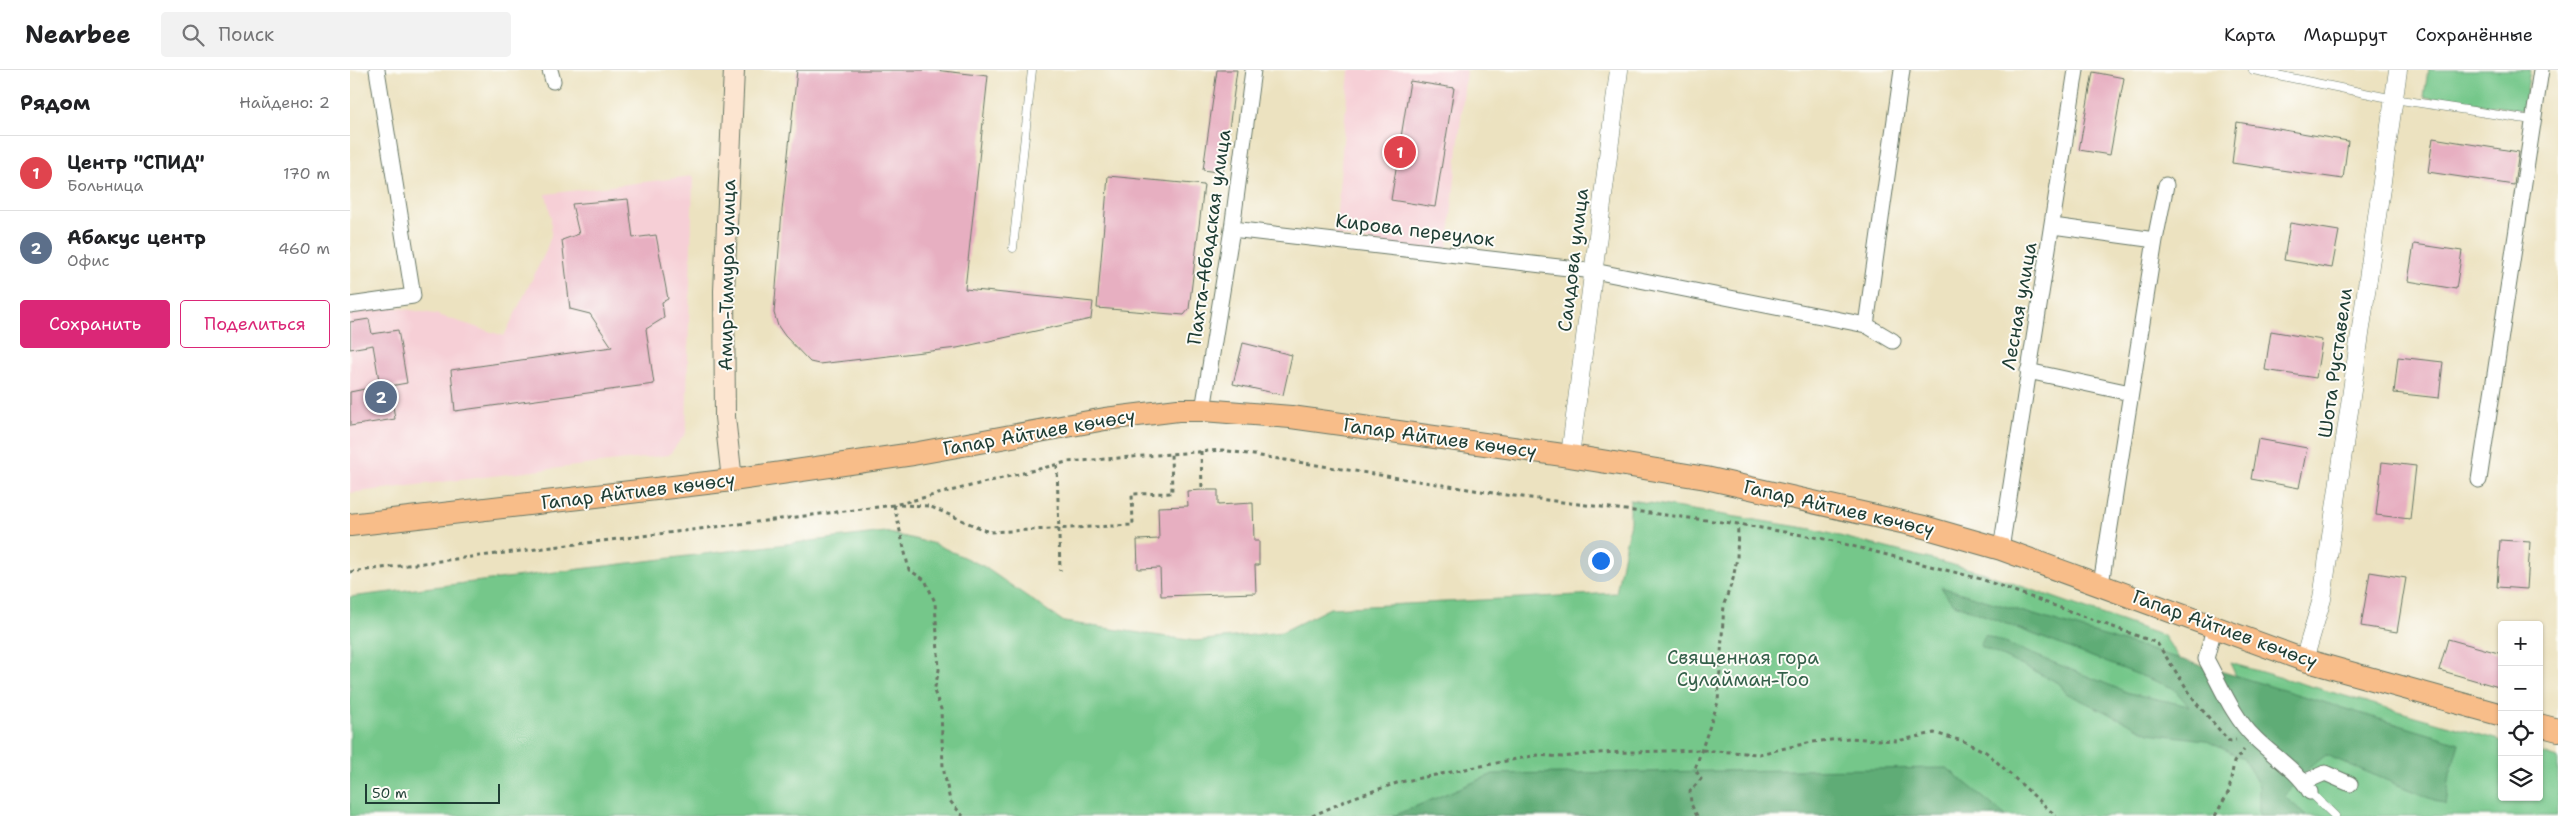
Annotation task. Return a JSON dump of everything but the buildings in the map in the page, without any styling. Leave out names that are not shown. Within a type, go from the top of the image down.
[{"type":"main road","name":"Амир-Тимура улица","points":[[732,480],[724,418],[724,292],[734,70]]},
{"type":"main road","name":"Гапар Айтиев көчөсү","points":[[350,525],[732,480],[913,454],[1104,419],[1178,410],[1203,410],[1291,417],[1570,456],[1715,480],[1915,525],[2001,549],[2304,660],[2498,714]]},
{"type":"main road","points":[[2543,726],[2558,730]]},
{"type":"street","points":[[350,305],[413,296],[377,70]]},
{"type":"street","name":"Пахта-Абадская улица","points":[[1203,410],[1232,228],[1253,70]]},
{"type":"street","name":"Саидова улица","points":[[1570,456],[1619,70]]},
{"type":"street","points":[[1866,325],[1902,70]]},
{"type":"street","name":"Лесная улица","points":[[2001,549],[2076,70]]},
{"type":"street","name":"Шота Руставели","points":[[2304,660],[2322,599],[2398,70]]},
{"type":"street","points":[[2479,480],[2541,70]]},
{"type":"street","points":[[2100,584],[2155,240],[2166,184]]},
{"type":"street","points":[[2053,226],[2155,240]]},
{"type":"street","name":"Кирова переулок","points":[[1232,228],[1594,271],[1866,325],[1893,341]]},
{"type":"street","points":[[2028,371],[2130,393]]},
{"type":"street","points":[[2214,628],[2206,659],[2241,722],[2254,738],[2307,787],[2324,773],[2350,784]]},
{"type":"lane","points":[[1013,248],[1032,70]]},
{"type":"lane","points":[[2253,70],[2394,99],[2532,120]]},
{"type":"lane","points":[[2307,787],[2335,816]]},
{"type":"path","points":[[350,572],[894,505],[1057,464],[1222,450],[1506,496],[1738,524],[1825,539],[1981,579],[2157,643],[2197,704],[2229,741],[2254,738]]},
{"type":"path","points":[[1202,451],[1202,490]]},
{"type":"path","points":[[894,505],[929,506],[989,532],[1132,525],[1132,494],[1172,493],[1171,454]]},
{"type":"path","points":[[1057,464],[1060,571]]},
{"type":"path","points":[[894,505],[908,570],[925,580],[935,602],[939,662],[934,691],[940,709],[943,767],[950,801],[963,816]]},
{"type":"path","points":[[1698,816],[1691,804],[1690,791],[1700,779],[1696,770],[1718,702],[1724,604],[1736,565],[1738,524]]},
{"type":"path","points":[[1312,816],[1352,798],[1400,782],[1472,769],[1503,760],[1537,755],[1562,757],[1596,753],[1701,750],[1759,754],[1812,742],[1849,738],[1897,741],[1934,733],[1963,741],[1986,752],[2056,816]]},
{"type":"path","points":[[2215,816],[2229,791],[2234,762],[2254,738]]},
{"type":"shaded area","points":[[1349,70],[1466,70],[1447,256],[1335,235]]},
{"type":"shaded area","points":[[693,176],[686,433],[669,455],[350,493],[350,312],[387,306],[435,314],[504,336],[545,253],[551,236],[551,217],[546,194]]},
{"type":"green space","points":[[2428,70],[2530,70],[2524,110],[2424,97]]},
{"type":"green space","name":"Священная гора Сулайман-Тоо","points":[[1630,500],[1812,529],[1981,572],[2164,636],[2228,731],[2253,713],[2230,663],[2498,740],[2498,801],[2543,801],[2543,753],[2558,758],[2558,816],[350,816],[350,597],[885,532],[935,544],[983,566],[1064,622],[1195,641],[1282,632],[1330,608],[1616,593],[1630,522]]},
{"type":"green space","points":[[1941,587],[2459,743],[2450,774],[2446,805],[2326,755],[2305,771],[2284,796],[2307,816],[2259,816],[2259,786],[2244,759],[2205,740],[2149,733],[2066,693],[2059,683],[1980,646],[1985,635],[2129,693],[2189,706],[2173,688],[1952,603]]},
{"type":"green space","points":[[1947,768],[2006,816],[1393,816],[1493,774]]},
{"type":"place","name":"Центр \"СПИД\"","points":[[1400,152]]},
{"type":"place","name":"Абакус центр","points":[[381,397]]}]
